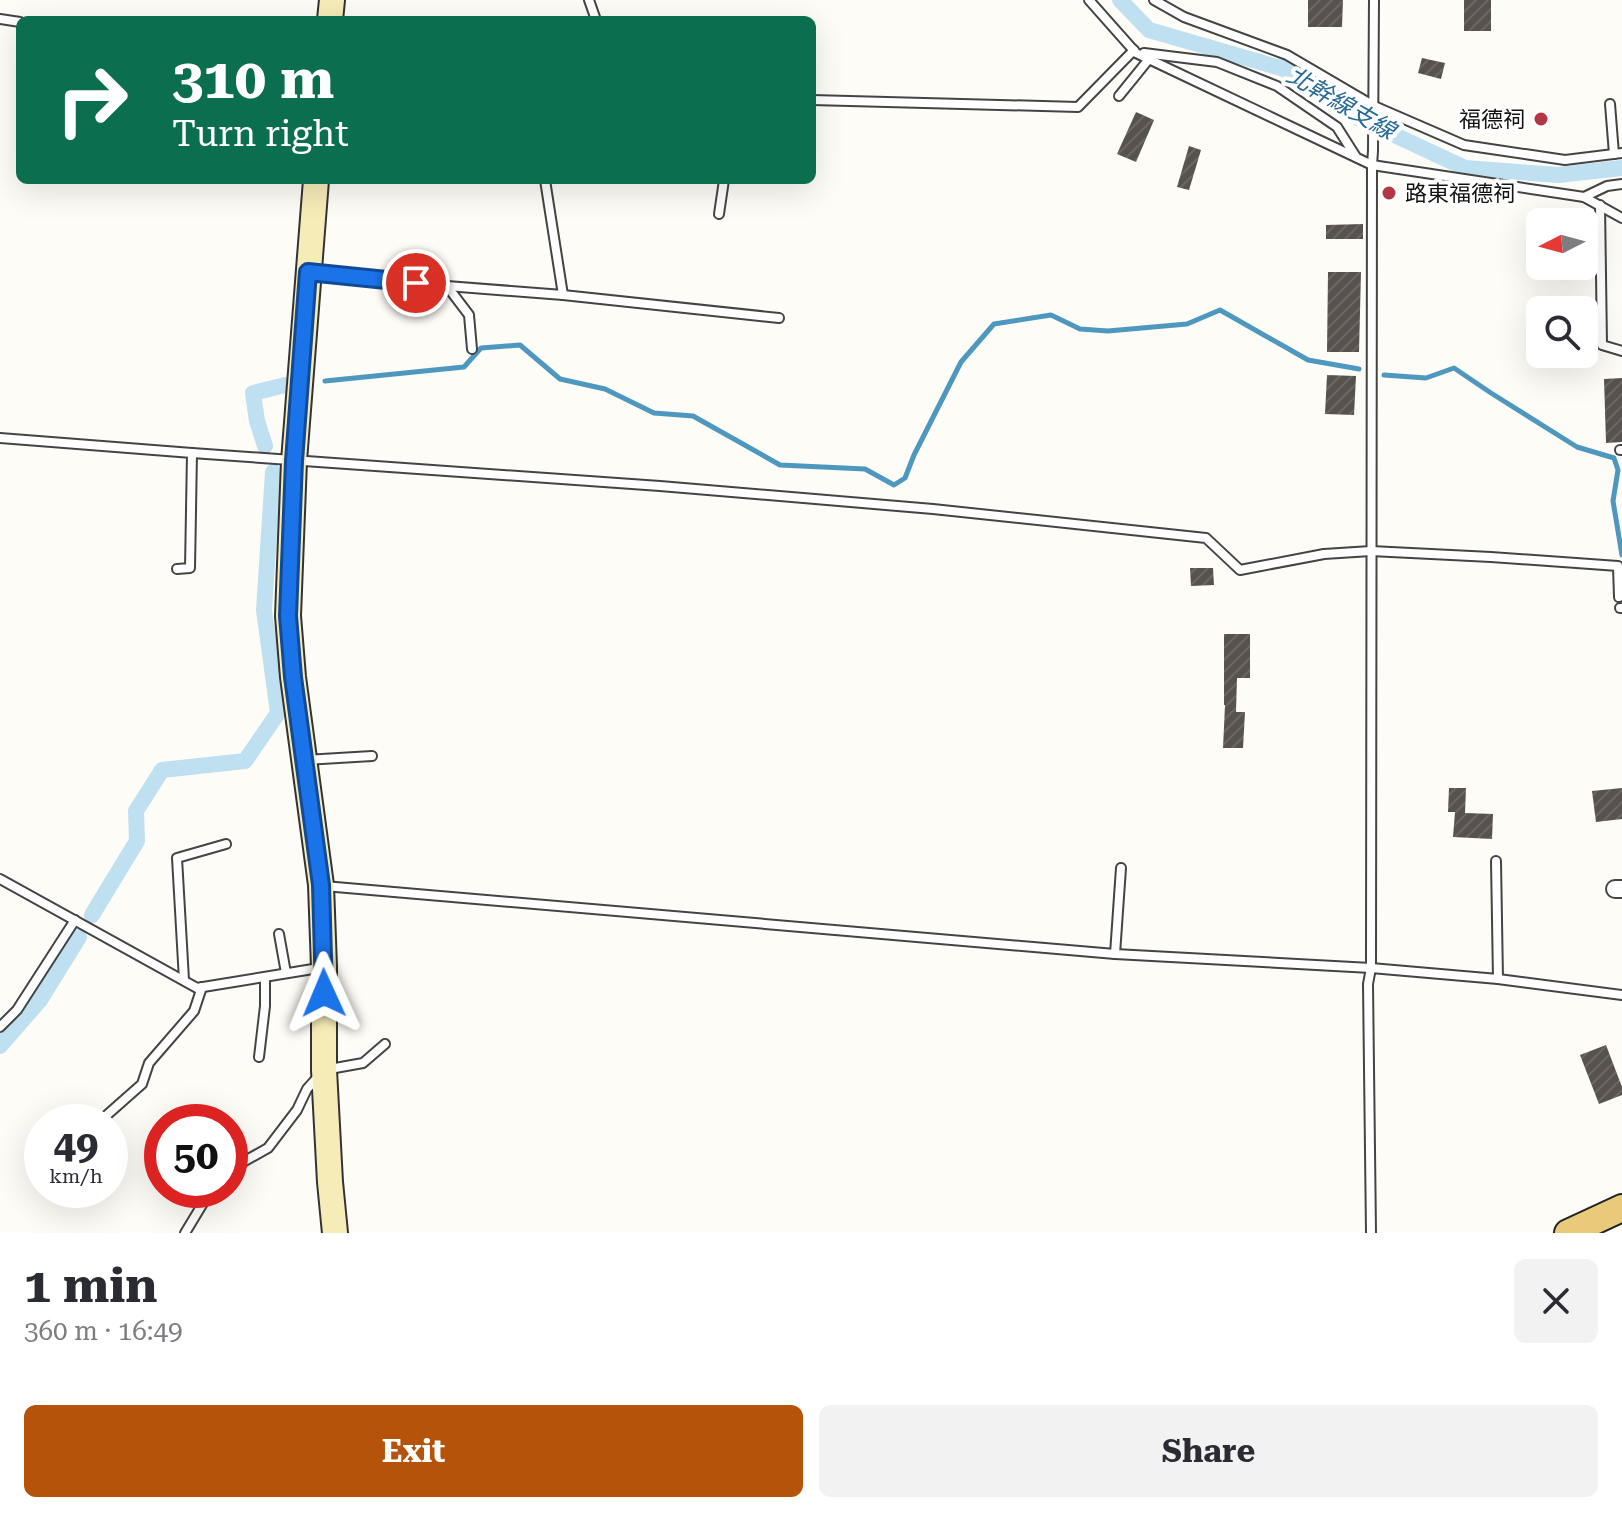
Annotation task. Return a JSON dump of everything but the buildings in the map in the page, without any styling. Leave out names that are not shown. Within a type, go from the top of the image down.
[{"type":"main road","points":[[316,184],[294,461],[288,616],[293,677],[321,885],[324,1070],[335,1233]]},
{"type":"main road","points":[[1568,1233],[1622,1208]]},
{"type":"lane","points":[[1089,0],[1135,51],[1372,165],[1584,197],[1622,218]]},
{"type":"lane","points":[[1154,0],[1184,17],[1287,55],[1374,106],[1464,145],[1565,160],[1618,153],[1610,104]]},
{"type":"lane","points":[[1371,1233],[1368,984],[1371,968],[1374,0]]},
{"type":"lane","points":[[816,100],[1078,107],[1135,51]]},
{"type":"lane","points":[[1135,51],[1217,62],[1277,86],[1337,127],[1356,157]]},
{"type":"lane","points":[[1119,96],[1149,59]]},
{"type":"lane","points":[[546,184],[563,295]]},
{"type":"lane","points":[[719,214],[723,184]]},
{"type":"lane","points":[[1584,197],[1607,186],[1622,184]]},
{"type":"lane","points":[[1600,205],[1602,345],[1622,351]]},
{"type":"lane","points":[[308,272],[779,318]]},
{"type":"lane","points":[[447,286],[469,315],[472,349]]},
{"type":"lane","points":[[0,438],[644,485],[933,509],[1206,538],[1240,570],[1324,554],[1371,551],[1618,566],[1619,597],[1622,596]]},
{"type":"lane","points":[[177,569],[190,568],[192,453]]},
{"type":"lane","points":[[304,760],[372,756]]},
{"type":"lane","points":[[184,980],[177,858],[226,844]]},
{"type":"lane","points":[[1496,861],[1498,979]]},
{"type":"lane","points":[[1115,954],[1121,868]]},
{"type":"lane","points":[[0,879],[197,988],[324,967]]},
{"type":"lane","points":[[321,885],[1115,954],[1371,968],[1498,979],[1622,995]]},
{"type":"lane","points":[[0,1027],[17,1010],[75,920]]},
{"type":"lane","points":[[279,934],[286,973]]},
{"type":"lane","points":[[259,1057],[265,977]]},
{"type":"lane","points":[[119,1104],[142,1084],[149,1063],[194,1011],[202,987]]},
{"type":"lane","points":[[248,1159],[268,1148],[297,1110],[307,1089],[324,1070],[363,1063],[385,1044]]},
{"type":"lane","points":[[185,1233],[200,1208]]},
{"type":"waterway","name":"北幹線支線","points":[[1120,0],[1149,30],[1284,69],[1354,116],[1465,168],[1558,175],[1622,168]]},
{"type":"waterway","points":[[325,381],[464,367],[481,348],[520,345],[560,379],[605,389],[654,413],[693,416],[780,465],[865,469],[894,485],[905,478],[961,362],[994,324],[1051,315],[1080,329],[1108,331],[1187,324],[1220,310],[1308,360],[1359,369]]},
{"type":"waterway","points":[[1384,375],[1426,378],[1454,368],[1577,447],[1614,458],[1618,470],[1613,501],[1622,555]]},
{"type":"waterway","points":[[265,446],[253,393],[285,385]]},
{"type":"waterway","points":[[92,915],[137,841],[136,811],[162,770],[245,761],[278,713],[264,610],[273,472]]},
{"type":"waterway","points":[[0,1046],[40,1000],[79,937]]},
{"type":"place","name":"福德祠","points":[[1541,119]]},
{"type":"place","name":"路東福德祠","points":[[1389,193]]},
{"type":"route","points":[[324,993],[321,885],[293,677],[288,616],[294,461],[308,272],[416,283]]}]
